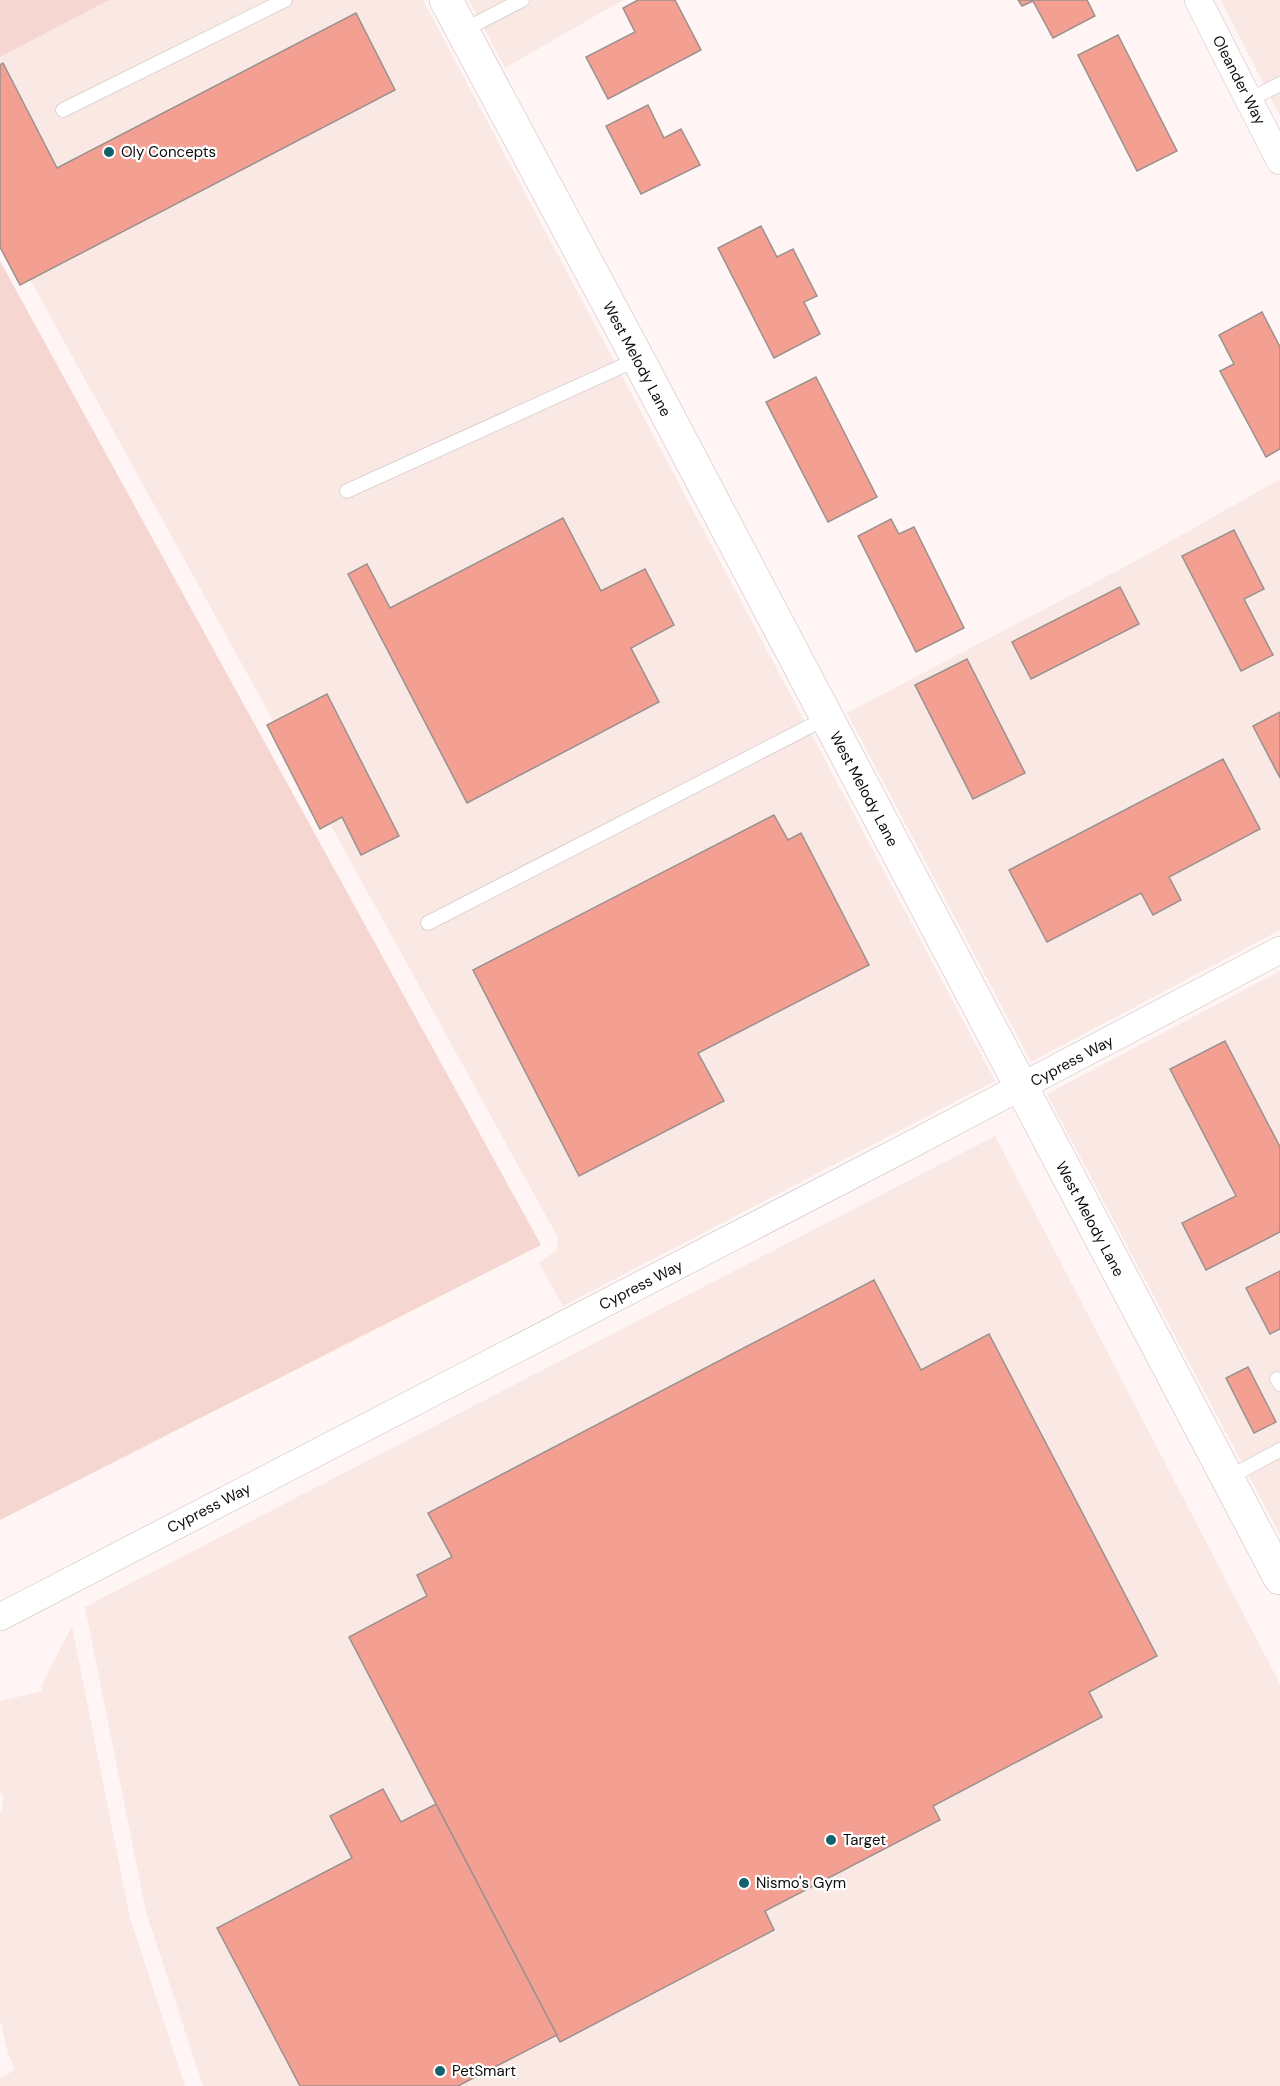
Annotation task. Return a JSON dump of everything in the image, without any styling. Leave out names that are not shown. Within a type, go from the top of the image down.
[{"type":"street","name":"West Melody Lane","points":[[446,0],[638,359],[1280,1578]]},
{"type":"street","name":"Oleander Way","points":[[1197,0],[1280,161]]},
{"type":"street","name":"Cypress Way","points":[[0,1617],[1021,1087],[1280,950]]},
{"type":"lane","points":[[63,110],[285,0]]},
{"type":"lane","points":[[462,31],[522,0]]},
{"type":"lane","points":[[1249,100],[1280,84]]},
{"type":"lane","points":[[347,491],[638,359]]},
{"type":"lane","points":[[428,923],[826,718]]},
{"type":"lane","points":[[1227,1478],[1280,1450]]},
{"type":"shaded area","points":[[0,0],[109,0],[0,57]]},
{"type":"shaded area","points":[[109,0],[423,0],[995,1081],[563,1306],[539,1263],[556,1251],[557,1236],[0,225],[0,57]]},
{"type":"shaded area","points":[[469,0],[623,0],[505,68]]},
{"type":"shaded area","points":[[1221,0],[1280,0],[1280,116]]},
{"type":"shaded area","points":[[0,261],[541,1245],[0,1520]]},
{"type":"shaded area","points":[[1280,479],[1280,930],[1031,1062],[847,713],[1136,561]]},
{"type":"shaded area","points":[[1280,971],[1280,1535],[1047,1094]]},
{"type":"shaded area","points":[[995,1136],[1280,1684],[1280,2086],[203,2086],[146,1912],[85,1607]]},
{"type":"shaded area","points":[[72,1626],[130,1918],[185,2086],[0,2086],[0,2078],[15,2070],[8,2053],[0,2019],[0,1813],[3,1795],[0,1792],[0,1701],[43,1691],[41,1686]]},
{"type":"building","points":[[638,0],[675,0],[701,50],[608,99],[586,57],[635,32],[623,8]]},
{"type":"building","points":[[1018,0],[1087,0],[1095,16],[1053,38],[1033,1],[1022,6]]},
{"type":"building","points":[[356,13],[395,90],[20,285],[0,247],[0,65],[3,63],[57,168]]},
{"type":"building","points":[[1118,35],[1177,151],[1137,171],[1078,55]]},
{"type":"building","points":[[648,105],[664,138],[681,129],[700,165],[641,194],[606,126]]},
{"type":"building","points":[[761,226],[777,257],[793,249],[817,296],[804,302],[820,334],[774,358],[718,248]]},
{"type":"building","points":[[1262,312],[1280,347],[1280,449],[1266,457],[1220,371],[1234,364],[1219,335]]},
{"type":"building","points":[[816,377],[877,497],[828,522],[766,402]]},
{"type":"building","points":[[563,518],[601,591],[645,569],[674,625],[631,648],[659,702],[467,803],[348,574],[367,564],[390,608]]},
{"type":"building","points":[[891,519],[899,534],[914,527],[964,628],[916,652],[858,536]]},
{"type":"building","points":[[1234,530],[1264,589],[1244,599],[1273,655],[1241,671],[1182,556]]},
{"type":"building","points":[[1120,587],[1139,624],[1031,679],[1012,642]]},
{"type":"building","points":[[967,659],[1025,773],[973,799],[915,685]]},
{"type":"building","points":[[327,694],[399,836],[361,855],[342,817],[320,829],[267,725]]},
{"type":"building","points":[[1280,712],[1280,778],[1253,726]]},
{"type":"building","points":[[1223,759],[1260,829],[1169,877],[1181,900],[1153,915],[1141,893],[1047,942],[1009,870]]},
{"type":"building","points":[[774,815],[788,840],[801,833],[869,965],[698,1053],[724,1101],[579,1176],[473,970]]},
{"type":"building","points":[[1225,1041],[1280,1147],[1280,1232],[1206,1270],[1182,1223],[1236,1196],[1170,1069]]},
{"type":"building","points":[[1280,1271],[1280,1329],[1270,1334],[1246,1288]]},
{"type":"building","points":[[874,1280],[921,1370],[989,1334],[1157,1656],[1089,1692],[1102,1717],[933,1806],[940,1820],[765,1911],[774,1930],[560,2042],[349,1637],[427,1596],[417,1575],[452,1557],[428,1513]]},
{"type":"building","points":[[1248,1367],[1276,1422],[1254,1433],[1226,1378]]},
{"type":"building","points":[[383,1789],[401,1822],[436,1804],[557,2035],[458,2086],[300,2086],[217,1928],[352,1858],[330,1816]]},
{"type":"place","name":"Oly Concepts","points":[[109,152]]},
{"type":"place","name":"Target","points":[[831,1840]]},
{"type":"place","name":"Nismo's Gym","points":[[744,1883]]},
{"type":"place","name":"PetSmart","points":[[440,2071]]}]
